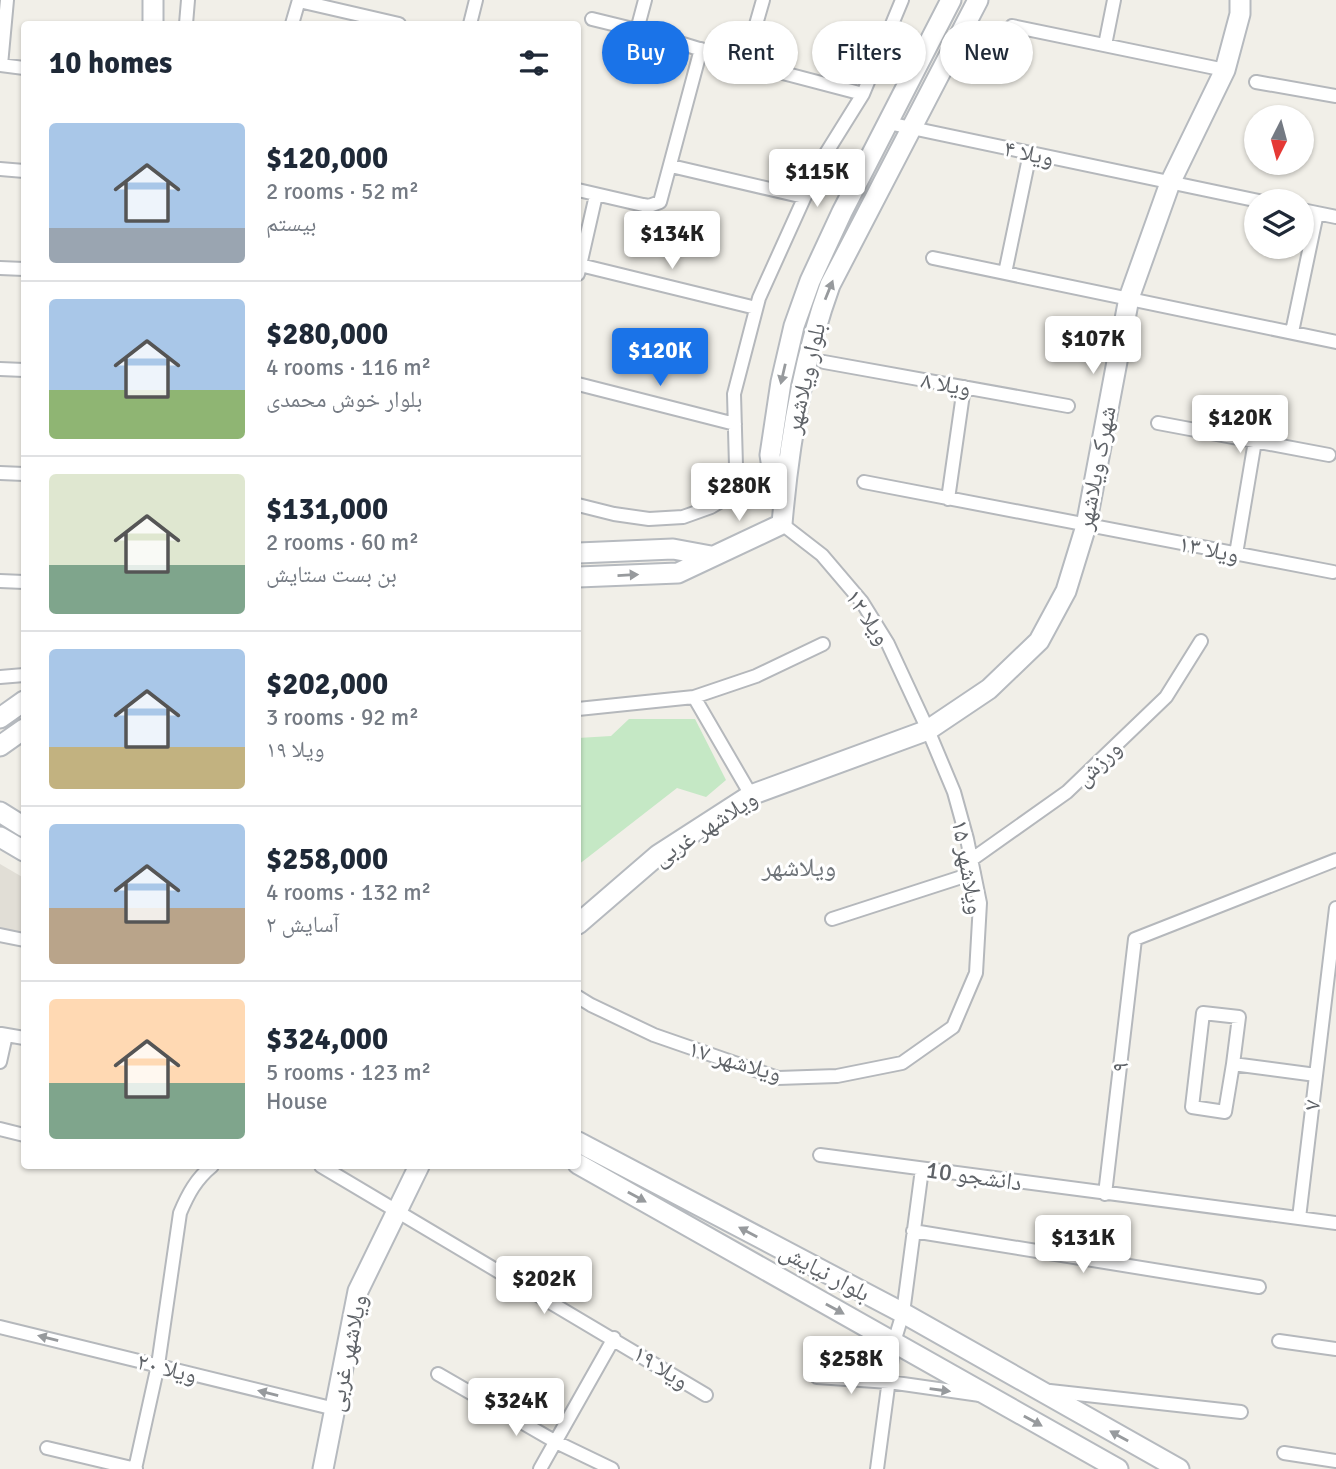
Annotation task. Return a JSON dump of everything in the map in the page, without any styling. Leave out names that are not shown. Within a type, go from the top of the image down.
[{"type":"street","points":[[7,0],[0,65],[21,68]]},
{"type":"street","points":[[152,21],[153,0]]},
{"type":"street","points":[[188,0],[190,21]]},
{"type":"street","points":[[293,21],[299,0],[387,21]]},
{"type":"street","points":[[362,15],[366,0]]},
{"type":"street","points":[[471,21],[476,0]]},
{"type":"street","points":[[639,21],[645,0]]},
{"type":"street","points":[[757,21],[763,0]]},
{"type":"street","points":[[581,506],[649,519],[683,517],[711,507],[730,492],[734,479],[734,394],[756,308],[820,163],[863,94],[902,0]]},
{"type":"street","name":"بلوار ویلاشهر","points":[[782,524],[770,455],[780,382],[794,326],[810,281],[951,0]]},
{"type":"street","name":"بلوار ویلاشهر","points":[[782,524],[788,454],[814,330],[830,285],[978,0]]},
{"type":"street","points":[[1105,44],[1114,0]]},
{"type":"street","name":"شهرک ویلاشهر","points":[[928,730],[989,689],[1039,641],[1066,591],[1086,526],[1129,298],[1170,183],[1225,70],[1240,15],[1240,0]]},
{"type":"street","points":[[592,19],[602,21]]},
{"type":"street","points":[[1033,30],[1225,70]]},
{"type":"street","points":[[581,191],[643,205],[660,202],[701,49],[689,45]]},
{"type":"street","points":[[798,77],[863,94]]},
{"type":"street","points":[[1256,82],[1336,96]]},
{"type":"street","name":"۴ ویلا","points":[[888,122],[1244,198]]},
{"type":"street","points":[[1005,273],[1030,153]]},
{"type":"street","points":[[671,166],[804,197]]},
{"type":"street","points":[[0,169],[21,170]]},
{"type":"street","points":[[581,261],[596,194]]},
{"type":"street","points":[[1314,212],[1336,217]]},
{"type":"street","points":[[1292,332],[1317,213]]},
{"type":"street","points":[[933,258],[1336,342]]},
{"type":"street","points":[[0,268],[21,269]]},
{"type":"street","points":[[581,270],[756,308]]},
{"type":"street","name":"ویلا ۸","points":[[824,362],[1068,406]]},
{"type":"street","points":[[0,369],[21,370]]},
{"type":"street","points":[[581,385],[735,424]]},
{"type":"street","points":[[947,499],[964,387]]},
{"type":"street","points":[[1158,423],[1329,455]]},
{"type":"street","points":[[1237,554],[1255,441]]},
{"type":"street","points":[[0,473],[21,474]]},
{"type":"street","name":"۱۳ ویلا","points":[[864,482],[1333,572]]},
{"type":"street","points":[[581,578],[678,573],[782,524]]},
{"type":"street","name":"ویلا ۱۲","points":[[782,524],[822,555],[862,603],[888,644],[928,730]]},
{"type":"street","points":[[581,553],[673,549],[711,556]]},
{"type":"street","points":[[0,581],[21,582]]},
{"type":"street","name":"ورزش","points":[[832,919],[972,867],[1068,792],[1166,697],[1201,642]]},
{"type":"street","points":[[581,709],[694,697],[756,676],[823,644]]},
{"type":"street","points":[[0,677],[21,675]]},
{"type":"street","points":[[694,697],[751,795]]},
{"type":"street","points":[[0,718],[21,703]]},
{"type":"street","name":"ویلاشهر غربی","points":[[581,921],[659,855],[751,795],[928,730]]},
{"type":"street","name":"ویلاشهر ۱۵","points":[[902,1063],[953,1027],[976,973],[980,903],[954,792],[928,730]]},
{"type":"street","points":[[0,746],[21,731]]},
{"type":"street","points":[[0,812],[21,825]]},
{"type":"street","points":[[0,837],[21,849]]},
{"type":"street","name":"۹","points":[[1105,1194],[1135,939],[1336,860]]},
{"type":"street","name":"۷","points":[[1299,1218],[1336,908]]},
{"type":"street","points":[[0,935],[21,939]]},
{"type":"street","name":"ویلاشهر ۱۷","points":[[581,998],[654,1035],[778,1078],[837,1076],[902,1063]]},
{"type":"street","points":[[1203,1013],[1239,1017],[1233,1064],[1224,1112],[1192,1107],[1203,1013]]},
{"type":"street","points":[[0,1062],[3,1034],[21,1037]]},
{"type":"street","points":[[1233,1064],[1316,1075]]},
{"type":"street","points":[[0,1129],[21,1134]]},
{"type":"street","name":"بلوار نیایش","points":[[581,1144],[903,1313],[1179,1469]]},
{"type":"street","name":"دانشجو 10","points":[[820,1155],[1336,1223]]},
{"type":"street","name":"بلوار نیایش","points":[[581,1166],[1118,1469]]},
{"type":"street","points":[[612,1183],[623,1166]]},
{"type":"street","points":[[47,1448],[135,1469],[158,1365],[180,1213],[188,1194],[208,1169]]},
{"type":"street","name":"۱۹ ویلا","points":[[326,1169],[706,1395]]},
{"type":"street","name":"ویلاشهر غربی","points":[[323,1469],[358,1291],[418,1169]]},
{"type":"street","points":[[877,1469],[894,1342],[903,1313],[922,1169]]},
{"type":"street","points":[[913,1231],[1259,1287]]},
{"type":"street","points":[[762,1268],[775,1246]]},
{"type":"street","name":"ویلا ۲۰","points":[[0,1327],[335,1409]]},
{"type":"street","points":[[540,1469],[614,1338]]},
{"type":"street","points":[[1279,1341],[1336,1349]]},
{"type":"street","points":[[438,1374],[556,1442],[612,1469]]},
{"type":"street","points":[[817,1377],[889,1382],[991,1397]]},
{"type":"street","points":[[1038,1390],[1241,1412]]},
{"type":"street","points":[[1284,1453],[1336,1461]]},
{"type":"shaded area","points":[[0,864],[21,876],[21,937],[0,932]]},
{"type":"green space","points":[[629,719],[695,719],[726,780],[706,797],[677,788],[581,863],[581,738],[611,736]]},
{"type":"district","name":"ویلاشهر","points":[[799,867]]}]
